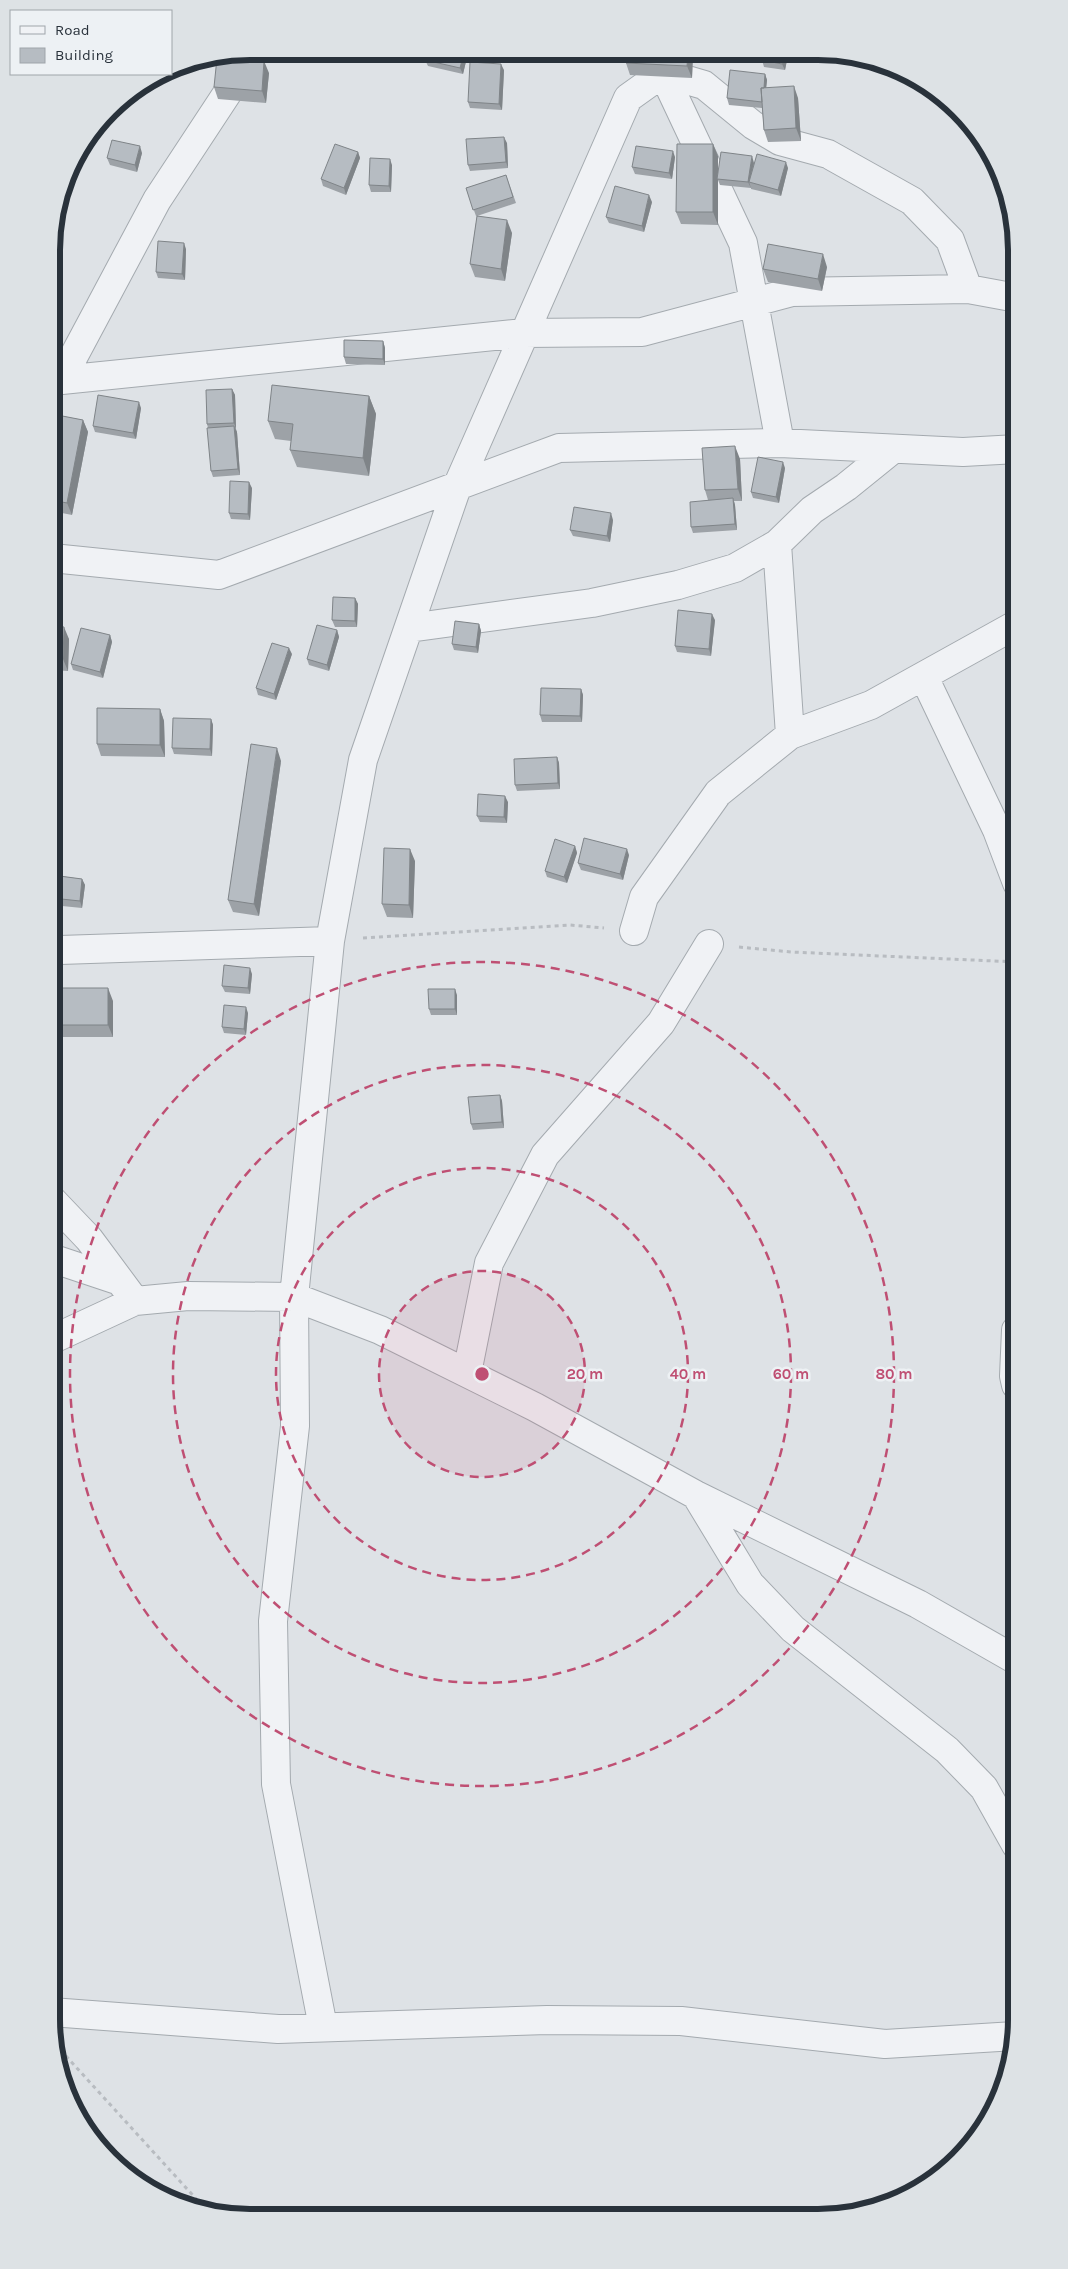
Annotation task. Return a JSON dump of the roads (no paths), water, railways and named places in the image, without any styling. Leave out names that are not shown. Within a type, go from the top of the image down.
[{"type":"street","points":[[60,374],[157,200],[249,60]]},
{"type":"street","points":[[655,64],[704,86],[753,125],[780,141],[828,154],[912,201],[950,240],[968,289]]},
{"type":"street","points":[[655,64],[743,243],[780,443]]},
{"type":"street","points":[[324,2027],[276,1784],[273,1622],[295,1426],[294,1297],[330,941],[363,760],[457,487],[628,98],[655,64]]},
{"type":"street","points":[[60,381],[524,333],[642,332],[792,292],[968,289],[1008,296]]},
{"type":"street","points":[[60,559],[219,575],[559,448],[780,443],[963,452],[1008,449]]},
{"type":"street","points":[[409,628],[592,603],[678,585],[735,568],[777,544],[812,510],[846,487],[893,449]]},
{"type":"street","points":[[777,544],[790,735]]},
{"type":"street","points":[[634,931],[644,897],[718,793],[790,735],[871,706],[1008,629]]},
{"type":"street","points":[[924,677],[997,830],[1008,859]]},
{"type":"street","points":[[60,950],[330,941]]},
{"type":"street","points":[[467,1373],[489,1263],[545,1155],[661,1023],[709,944]]},
{"type":"street","points":[[60,1207],[90,1239],[128,1291]]},
{"type":"street","points":[[60,1261],[128,1291],[188,1296],[294,1297],[380,1330],[535,1407],[696,1495],[918,1604],[1008,1655]]},
{"type":"street","points":[[60,1334],[128,1291]]},
{"type":"street","points":[[696,1495],[750,1584],[793,1629],[948,1750],[984,1788],[1008,1831]]},
{"type":"street","points":[[60,2013],[278,2028],[547,2020],[681,2021],[885,2044],[1007,2037]]}]
